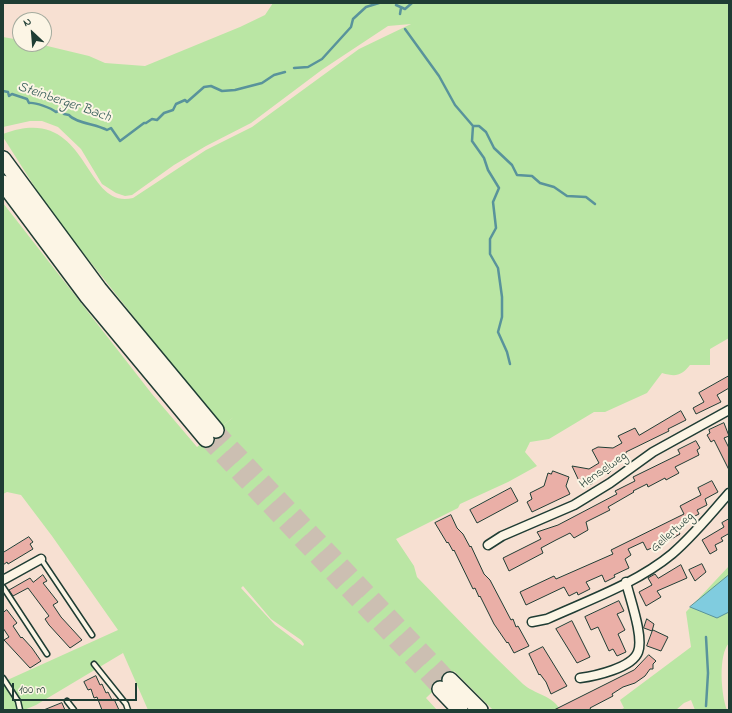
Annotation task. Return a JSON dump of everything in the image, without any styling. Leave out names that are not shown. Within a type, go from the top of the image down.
[{"type":"highway","points":[[3,159],[10,185],[88,297],[211,434]]},
{"type":"highway","points":[[460,710],[445,685],[480,710]]},
{"type":"street","name":"Henselweg","points":[[488,545],[502,536],[556,514],[580,502],[610,483],[652,452],[729,410]]},
{"type":"street","name":"Gellertweg","points":[[532,622],[547,619],[626,582],[671,554],[692,535],[729,493]]},
{"type":"street","points":[[3,580],[42,559]]},
{"type":"street","points":[[580,678],[602,675],[628,662],[638,653],[639,640],[626,582]]},
{"type":"lane","points":[[42,559],[92,635]]},
{"type":"lane","points":[[3,587],[47,654]]},
{"type":"lane","points":[[94,664],[126,704],[128,710]]},
{"type":"lane","points":[[3,678],[18,701],[20,710]]},
{"type":"lane","points":[[67,701],[74,710]]},
{"type":"green space","points":[[273,3],[729,3],[729,338],[710,349],[710,365],[690,365],[678,375],[662,373],[647,393],[605,412],[594,412],[549,439],[530,442],[525,452],[537,466],[508,482],[460,504],[458,508],[396,539],[414,566],[417,577],[523,684],[549,698],[560,710],[493,710],[454,671],[426,698],[437,710],[148,710],[120,646],[123,653],[36,705],[24,710],[3,710],[3,682],[118,630],[52,536],[21,495],[7,492],[3,494],[3,203],[152,394],[197,447],[235,416],[221,427],[50,211],[3,137],[3,134],[31,128],[53,132],[69,143],[82,158],[92,175],[103,189],[116,198],[133,198],[206,150],[252,127],[359,49],[411,24],[388,26],[323,69],[251,123],[206,146],[174,165],[132,195],[125,196],[116,193],[102,184],[81,149],[58,127],[42,121],[30,121],[3,127],[3,37],[12,39],[12,52],[52,52],[52,47],[89,56],[105,63],[145,66],[240,27],[265,15]],"holes":[[[243,586],[271,619],[301,640],[304,644],[303,646],[275,625],[241,588]]]},
{"type":"green space","points":[[729,566],[729,643],[723,656],[722,666],[723,695],[727,710],[695,710],[691,700],[684,703],[676,710],[620,710],[624,708],[620,700],[691,647],[686,612]]},
{"type":"water","points":[[729,575],[729,612],[717,618],[690,607]]},
{"type":"building","points":[[729,376],[729,388],[717,395],[721,402],[696,414],[693,408],[704,402],[699,393]]},
{"type":"building","points":[[681,411],[686,420],[668,429],[669,431],[626,452],[626,454],[608,474],[606,472],[591,479],[593,483],[587,486],[585,482],[579,481],[572,466],[589,469],[599,463],[592,450],[598,447],[613,448],[622,443],[618,436],[635,428],[639,435]]},
{"type":"building","points":[[724,423],[729,436],[724,438],[729,448],[729,470],[714,440],[711,442],[707,435],[710,433],[709,430]]},
{"type":"building","points":[[696,441],[700,448],[697,450],[699,455],[675,467],[679,473],[666,480],[665,478],[648,487],[647,484],[633,491],[634,492],[608,507],[610,510],[586,522],[588,530],[574,538],[570,533],[556,540],[541,548],[543,553],[509,571],[503,558],[541,539],[537,532],[558,525],[617,494],[615,491],[635,481],[633,477],[680,454],[678,450]]},
{"type":"building","points":[[553,471],[569,477],[566,486],[570,494],[532,512],[527,502],[532,499],[530,493],[544,486],[548,473],[551,474]]},
{"type":"building","points":[[712,481],[718,492],[705,499],[707,505],[697,510],[699,514],[687,520],[688,523],[677,528],[680,534],[661,545],[647,550],[643,542],[628,549],[631,555],[625,559],[629,568],[614,575],[615,577],[605,582],[602,575],[586,582],[590,589],[578,595],[577,592],[569,596],[564,587],[526,605],[520,592],[554,576],[556,579],[613,554],[611,550],[684,514],[680,506],[701,495],[698,488]]},
{"type":"building","points":[[511,488],[518,501],[477,523],[470,510]]},
{"type":"building","points":[[451,515],[457,528],[463,534],[470,547],[471,546],[484,574],[490,580],[511,620],[513,619],[516,627],[518,626],[529,646],[514,653],[508,642],[507,643],[494,624],[475,588],[473,589],[454,550],[453,551],[448,542],[447,543],[435,523]]},
{"type":"building","points":[[729,519],[729,536],[728,534],[721,538],[723,541],[715,545],[717,550],[710,554],[702,540],[724,527],[722,523]]},
{"type":"building","points":[[29,537],[33,542],[30,544],[33,549],[8,564],[7,562],[3,565],[3,553]]},
{"type":"building","points":[[702,564],[706,572],[695,581],[689,570]]},
{"type":"building","points":[[681,565],[687,578],[657,591],[661,597],[646,606],[639,592],[652,585],[648,578],[655,574],[658,578]]},
{"type":"building","points":[[43,575],[47,581],[43,583],[58,602],[53,605],[61,617],[82,640],[70,648],[49,625],[45,619],[49,616],[28,588],[13,596],[9,590],[30,578],[33,582]]},
{"type":"building","points":[[619,601],[624,611],[617,614],[625,630],[618,634],[626,652],[617,656],[613,649],[609,651],[598,627],[591,630],[585,617]]},
{"type":"building","points":[[7,610],[17,623],[13,626],[21,638],[22,637],[32,648],[41,661],[30,668],[4,640],[9,637],[3,628],[3,613]]},
{"type":"building","points":[[647,619],[654,624],[652,631],[644,628]]},
{"type":"building","points":[[572,621],[590,657],[577,663],[556,629]]},
{"type":"building","points":[[653,630],[668,637],[661,651],[647,646]]},
{"type":"building","points":[[543,647],[567,686],[551,694],[546,682],[540,674],[539,675],[529,654]]},
{"type":"building","points":[[649,655],[656,661],[653,664],[653,669],[650,669],[645,676],[635,683],[623,687],[612,694],[613,696],[590,708],[591,710],[554,710],[634,670]]},
{"type":"building","points":[[96,676],[106,693],[108,692],[112,700],[114,699],[119,710],[102,710],[97,697],[94,698],[91,689],[88,690],[84,682]]},
{"type":"building","points":[[62,703],[65,710],[44,710]]},
{"type":"waterway","name":"Steinberger Bach","points":[[294,68],[308,67],[322,59],[351,27],[353,19],[366,7],[379,3]]},
{"type":"waterway","name":"Steinberger Bach","points":[[396,5],[405,9],[412,3]]},
{"type":"waterway","name":"Steinberger Bach","points":[[400,14],[401,8]]},
{"type":"waterway","points":[[405,29],[439,76],[455,105],[473,126],[472,141],[484,158],[488,170],[499,188],[493,202],[496,228],[490,239],[490,254],[498,268],[502,297],[502,317],[498,332],[507,352],[510,364]]},
{"type":"waterway","name":"Steinberger Bach","points":[[3,91],[8,92],[9,96],[12,94],[27,99],[29,103],[35,103],[56,112],[61,110],[64,114],[69,115],[81,122],[107,130],[111,128],[120,141],[144,123],[152,119],[157,120],[164,113],[173,110],[176,104],[185,100],[187,102],[204,87],[211,86],[222,91],[235,90],[262,83],[274,75],[285,72]]},
{"type":"waterway","points":[[473,126],[479,126],[486,132],[494,148],[512,165],[517,175],[532,176],[540,183],[554,187],[567,196],[586,197],[595,204]]},
{"type":"waterway","points":[[706,637],[708,673],[706,706]]},
{"type":"tunnel","points":[[216,430],[450,680]]},
{"type":"tunnel","points":[[206,439],[440,689]]}]
